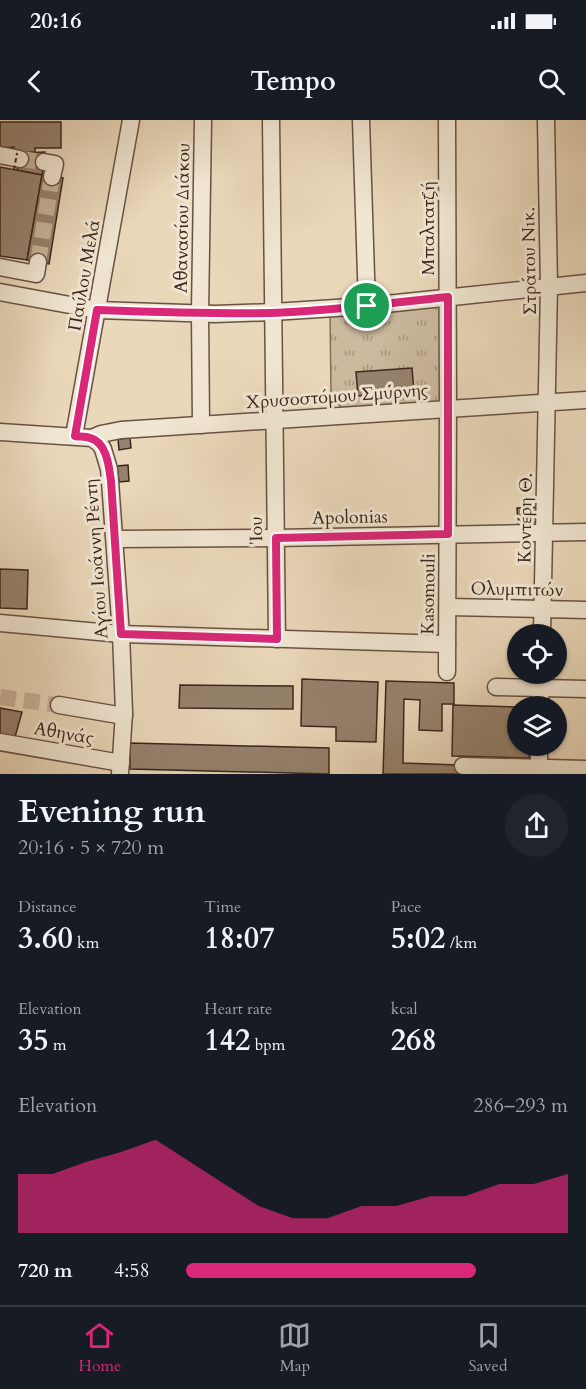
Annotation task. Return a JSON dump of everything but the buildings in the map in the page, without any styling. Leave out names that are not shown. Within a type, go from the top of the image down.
[{"type":"street","name":"Παύλου Μελά","points":[[75,436],[131,120]]},
{"type":"street","name":"Αθανασίου Διάκου","points":[[201,425],[203,120]]},
{"type":"street","name":"Ίου","points":[[271,120],[277,639]]},
{"type":"street","points":[[361,120],[367,306]]},
{"type":"street","name":"Μπαλτατζή","points":[[447,120],[448,408]]},
{"type":"street","name":"Στράτου Νικ.","points":[[546,120],[549,287],[548,402]]},
{"type":"street","points":[[0,155],[17,160]]},
{"type":"street","points":[[0,267],[36,274],[38,262]]},
{"type":"street","points":[[0,292],[97,310],[200,314],[367,306],[586,283]]},
{"type":"street","name":"Χρυσοστόμου Σμύρνης","points":[[92,438],[121,430],[586,400]]},
{"type":"street","name":"Κοντέρη Θ.","points":[[542,624],[548,402]]},
{"type":"street","name":"Kasomouli","points":[[447,672],[448,408]]},
{"type":"street","points":[[0,432],[92,438]]},
{"type":"street","name":"Αγίου Ιωάννη Ρέντη","points":[[92,438],[100,444],[111,481],[124,716],[121,769]]},
{"type":"street","name":"Apolonias","points":[[115,539],[586,532]]},
{"type":"street","name":"Ολυμπιτών","points":[[448,607],[586,610]]},
{"type":"street","points":[[0,623],[121,634],[447,644]]},
{"type":"street","points":[[496,687],[518,684]]},
{"type":"street","points":[[558,684],[586,689]]},
{"type":"street","points":[[59,705],[124,716]]},
{"type":"street","name":"Αθηνάς","points":[[0,742],[121,769]]},
{"type":"street","points":[[539,756],[539,768]]},
{"type":"street","points":[[463,766],[586,770]]},
{"type":"green space","points":[[440,306],[440,405],[345,412],[331,395],[330,316]]},
{"type":"tunnel","points":[[20,159],[44,162]]},
{"type":"tunnel","points":[[38,262],[52,177]]},
{"type":"tunnel","points":[[0,697],[59,705]]},
{"type":"route","points":[[448,297],[448,534],[276,538],[277,639],[121,634],[109,469],[100,444],[92,438],[75,436],[97,310],[215,314],[367,306],[448,297]]}]
